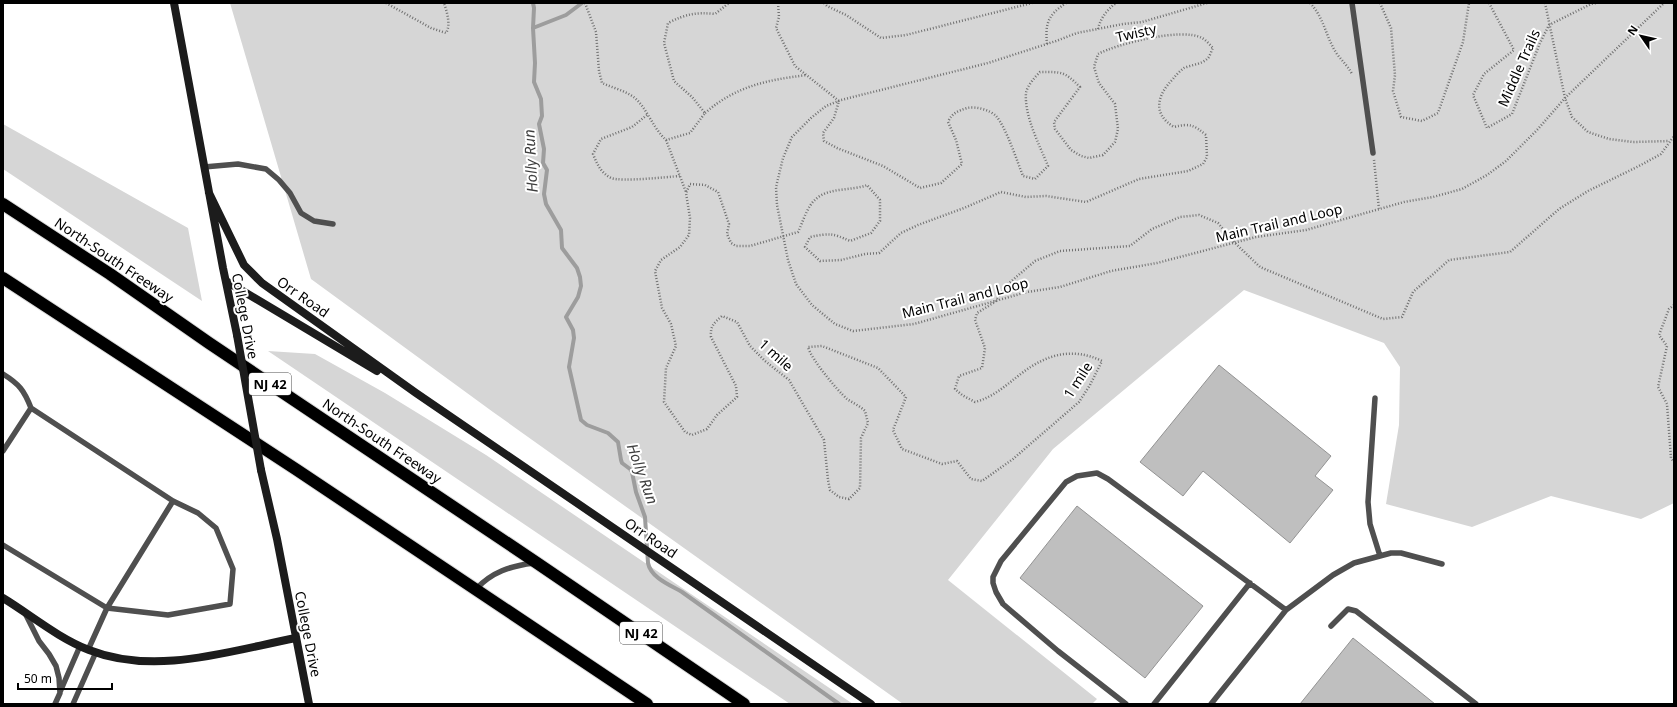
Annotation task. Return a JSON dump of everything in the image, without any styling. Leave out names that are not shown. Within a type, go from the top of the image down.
[{"type":"highway","name":"North-South Freeway","points":[[3,204],[110,274],[209,343],[744,704]]},
{"type":"highway","points":[[3,278],[297,470],[647,704]]},
{"type":"street","name":"College Drive","points":[[174,3],[261,470],[277,539],[309,704]]},
{"type":"street","name":"Orr Road","points":[[209,193],[235,250],[252,275],[416,393],[871,704]]},
{"type":"street","name":"Orr Road","points":[[226,281],[337,348],[416,393]]},
{"type":"street","points":[[3,598],[59,635],[88,649],[125,660],[168,662],[296,638]]},
{"type":"lane","points":[[1352,3],[1373,153]]},
{"type":"lane","points":[[204,167],[238,164],[266,169],[279,180],[290,193],[301,213],[314,221],[333,224]]},
{"type":"lane","points":[[3,374],[17,383],[25,394],[31,408],[173,501],[198,513],[216,528],[233,570],[230,604],[168,615],[107,608],[3,545]]},
{"type":"lane","points":[[1375,398],[1368,502],[1370,524],[1380,556]]},
{"type":"lane","points":[[3,451],[31,408]]},
{"type":"lane","points":[[1126,704],[1058,651],[1003,604],[993,583],[993,577],[1002,561],[1066,482],[1077,476],[1097,473],[1108,479],[1286,610]]},
{"type":"lane","points":[[55,704],[60,693],[88,649],[107,608],[173,501]]},
{"type":"lane","points":[[1211,704],[1286,610],[1333,575],[1354,563],[1391,553],[1401,553],[1442,564]]},
{"type":"lane","points":[[476,589],[484,580],[495,573],[514,566],[537,563]]},
{"type":"lane","points":[[1154,704],[1250,583]]},
{"type":"lane","points":[[1331,626],[1348,609],[1356,611],[1476,704]]},
{"type":"lane","points":[[24,611],[39,641],[50,654],[56,666],[60,693]]},
{"type":"lane","points":[[74,704],[88,649]]},
{"type":"path","points":[[386,3],[431,28],[446,33],[448,29],[448,14],[444,3]]},
{"type":"path","points":[[585,3],[596,32],[599,71],[602,83],[629,94],[637,100],[659,134],[666,140],[686,193]]},
{"type":"path","points":[[705,113],[692,96],[674,82],[664,43],[668,23],[684,15],[701,13],[715,14],[729,3]]},
{"type":"path","points":[[778,3],[779,17],[776,28],[795,66],[839,101]]},
{"type":"path","points":[[824,3],[826,6],[846,15],[881,38],[906,35],[1032,3]]},
{"type":"path","points":[[1047,44],[1046,28],[1054,11],[1066,3]]},
{"type":"path","points":[[1098,28],[1100,21],[1107,10],[1116,3]]},
{"type":"path","name":"Main Trail and Loop","points":[[1207,3],[1142,22],[1077,32],[1047,44],[988,63],[839,101],[826,106],[811,118],[792,137],[783,158],[776,187],[776,205],[782,235],[796,284],[812,305],[835,324],[852,331],[914,324],[980,304],[995,302],[1027,292],[1060,287],[1111,271],[1157,263],[1256,237],[1306,230],[1378,209],[1462,189],[1488,175],[1506,161],[1565,98],[1664,3]]},
{"type":"path","points":[[1310,3],[1326,28],[1337,54],[1347,66],[1354,79]]},
{"type":"path","points":[[1380,3],[1391,28],[1395,75],[1393,91],[1401,116],[1422,121],[1438,112],[1463,42],[1469,3]]},
{"type":"path","name":"Middle Trails","points":[[1489,3],[1514,50],[1484,74],[1473,95],[1487,128],[1512,114],[1540,43],[1549,25],[1591,4],[1597,3]]},
{"type":"path","points":[[1545,3],[1565,98],[1572,117],[1588,132],[1609,139],[1633,142],[1670,141]]},
{"type":"path","name":"Twisty","points":[[782,235],[798,232],[807,212],[816,199],[830,192],[867,185],[880,200],[880,221],[871,232],[850,241],[834,234],[810,237],[806,247],[820,261],[841,260],[865,254],[878,253],[901,233],[1001,192],[1026,198],[1046,196],[1086,202],[1139,179],[1188,170],[1203,164],[1207,157],[1206,135],[1196,127],[1186,124],[1174,127],[1167,123],[1161,115],[1159,102],[1162,91],[1182,69],[1207,60],[1213,48],[1201,38],[1184,35],[1136,40],[1098,54],[1094,67],[1099,82],[1115,104],[1118,129],[1115,142],[1103,155],[1090,158],[1081,156],[1071,150],[1055,129],[1054,122],[1080,87],[1068,76],[1058,72],[1040,72],[1034,78],[1026,93],[1029,116],[1048,166],[1036,179],[1023,176],[1004,130],[996,116],[983,109],[971,107],[956,111],[948,122],[956,140],[962,164],[941,183],[920,188],[882,166],[837,148],[824,141],[823,133],[834,118],[839,101]]},
{"type":"path","points":[[666,140],[690,133],[705,113],[723,99],[745,88],[768,80],[806,75]]},
{"type":"path","points":[[647,115],[632,127],[601,139],[593,154],[599,169],[612,178],[624,179],[680,176]]},
{"type":"path","points":[[995,302],[1008,284],[1034,261],[1060,251],[1130,246],[1152,229],[1180,217],[1199,215],[1218,223],[1234,242],[1260,267],[1383,319],[1402,317],[1413,292],[1449,260],[1510,252],[1559,209],[1588,191],[1661,154],[1674,136]]},
{"type":"path","points":[[1373,153],[1378,209]]},
{"type":"path","points":[[686,193],[690,184],[705,185],[718,192],[729,224],[726,234],[731,243],[736,246],[750,246],[782,235]]},
{"type":"path","name":"1 mile","points":[[686,193],[690,218],[689,235],[680,247],[661,260],[655,271],[662,308],[671,324],[676,346],[666,368],[664,402],[685,432],[692,435],[707,429],[717,415],[737,397],[736,386],[711,337],[711,329],[722,316],[737,322],[750,346],[765,361],[789,380],[824,440],[830,490],[839,497],[849,499],[860,488],[861,438],[868,423],[865,411],[848,399],[816,363],[809,352],[808,347],[822,346],[878,368],[906,397],[893,430],[902,449],[942,464],[957,461],[971,479],[982,481],[1013,459],[1079,402],[1090,386],[1102,361],[1089,355],[1060,354],[1050,356],[1023,372],[987,399],[975,402],[962,395],[955,389],[959,376],[982,368],[985,348],[975,320],[977,313],[995,302]]},
{"type":"path","points":[[1674,305],[1669,309],[1659,335],[1667,346],[1658,387],[1667,404],[1671,458],[1674,462]]},
{"type":"shaded area","points":[[230,3],[1674,3],[1674,503],[1641,519],[1551,496],[1472,527],[1386,504],[1399,425],[1400,367],[1384,343],[1244,290],[1053,449],[948,580],[1097,699],[1092,704],[903,704],[493,412],[311,279]]},
{"type":"shaded area","points":[[3,124],[188,228],[202,301],[3,169]]},
{"type":"shaded area","points":[[268,351],[315,354],[385,393],[486,455],[853,704],[790,704]]},
{"type":"building","points":[[1219,365],[1331,456],[1315,476],[1333,490],[1290,543],[1203,471],[1183,496],[1140,462]]},
{"type":"building","points":[[1077,506],[1203,606],[1145,678],[1020,578]]},
{"type":"building","points":[[1353,638],[1435,704],[1300,704]]},
{"type":"waterway","name":"Holly Run","points":[[533,3],[535,63],[534,82],[541,99],[542,116],[539,124],[544,149],[543,163],[547,170],[544,194],[546,204],[561,230],[562,248],[577,268],[580,277],[581,286],[578,297],[566,317],[573,330],[574,338],[569,367],[581,420],[587,425],[608,433],[618,442],[622,463],[632,472],[636,492],[645,517],[648,563],[653,573],[839,704]]},
{"type":"waterway","points":[[533,28],[566,15],[582,3]]}]
